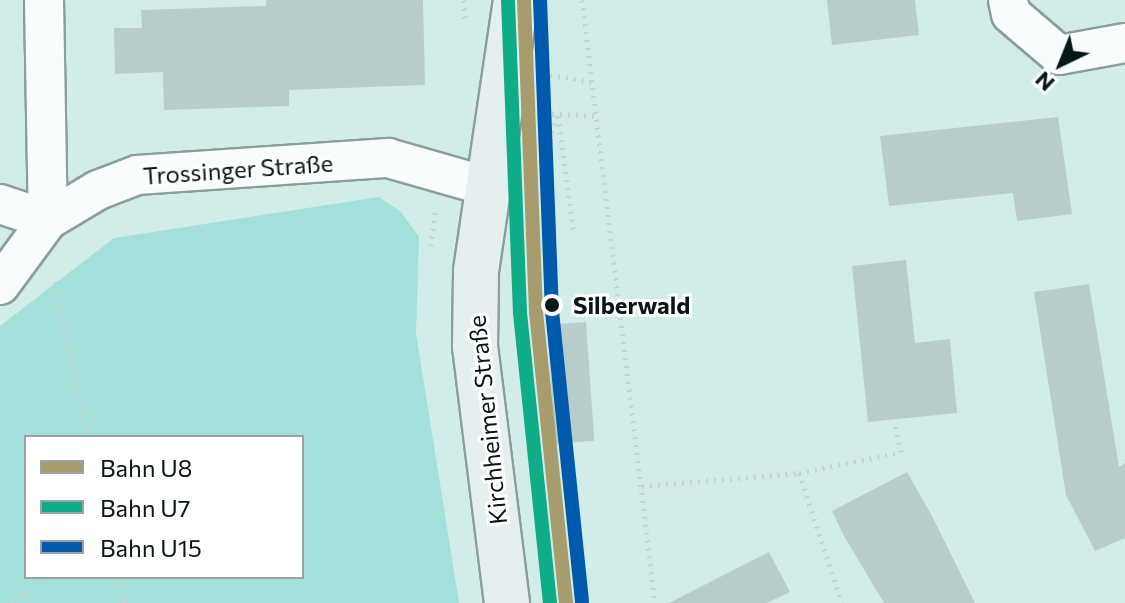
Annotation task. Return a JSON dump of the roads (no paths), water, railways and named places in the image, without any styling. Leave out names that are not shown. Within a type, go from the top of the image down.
[{"type":"main road","name":"Kirchheimer Straße","points":[[507,603],[475,346],[476,271],[486,186],[516,0]]},
{"type":"street","points":[[0,285],[48,220],[44,0]]},
{"type":"street","points":[[1008,0],[1011,14],[1059,55],[1125,43]]},
{"type":"street","name":"Trossinger Straße","points":[[48,220],[98,190],[137,175],[388,158],[486,186]]},
{"type":"street","points":[[0,204],[48,220]]},
{"type":"rail line","name":"U8","points":[[524,0],[536,312],[566,603]]},
{"type":"rail line","name":"U15","points":[[540,0],[552,311],[582,601]]},
{"type":"rail line","name":"U7","points":[[508,1],[520,313],[550,603]]},
{"type":"place","name":"Silberwald","points":[[552,305]]}]
